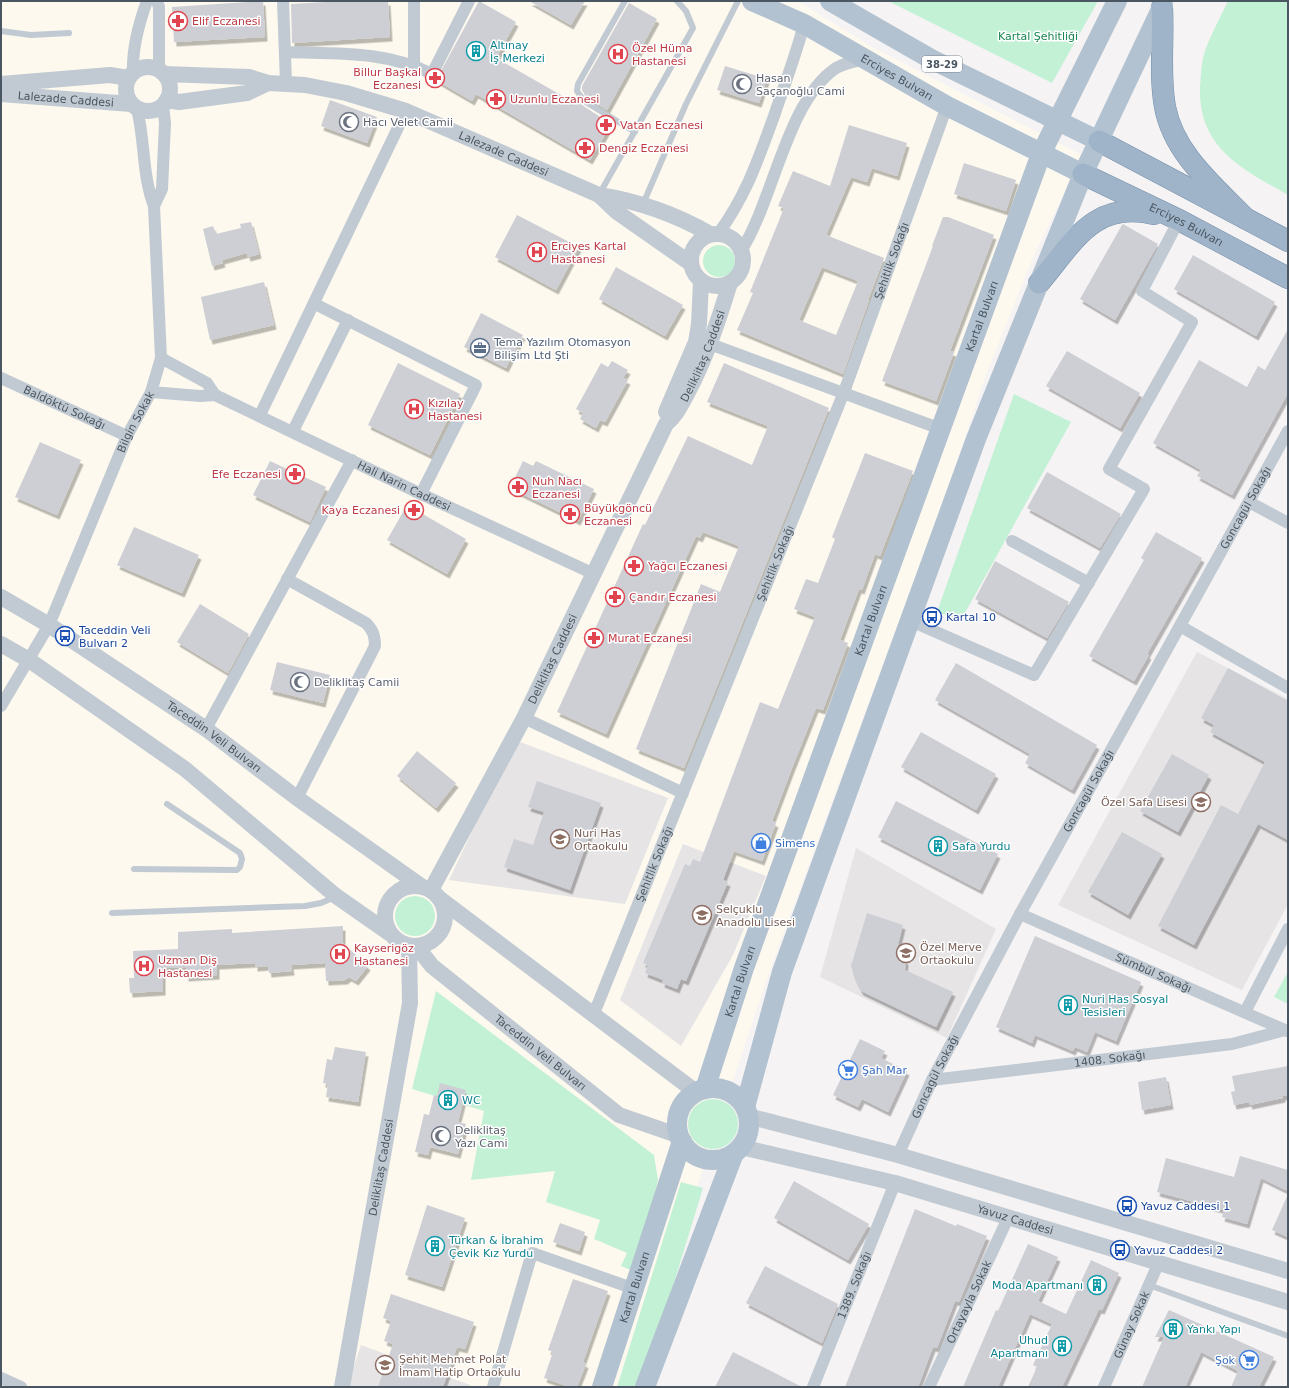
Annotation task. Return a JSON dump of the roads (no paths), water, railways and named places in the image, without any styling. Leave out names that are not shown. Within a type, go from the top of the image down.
[{"type":"highway","points":[[1164,4],[1163,93],[1166,112],[1172,130],[1181,148],[1193,163],[1246,218]]},
{"type":"highway","points":[[1099,141],[1288,241]]},
{"type":"highway","name":"Erciyes Bulvarı","points":[[1083,174],[1179,220],[1288,278]]},
{"type":"highway","points":[[1039,283],[1088,226],[1108,214],[1136,210],[1179,220]]},
{"type":"main road","name":"Erciyes Bulvarı","points":[[752,1],[804,24],[947,106],[1083,174]]},
{"type":"main road","name":"38-29","points":[[830,1],[931,59],[1057,121]]},
{"type":"main road","points":[[1099,141],[1057,121],[1117,1]]},
{"type":"main road","points":[[645,1387],[738,1150],[748,1134],[747,1111],[782,972],[976,439],[1083,174],[1164,4]]},
{"type":"main road","name":"Kartal Bulvarı","points":[[701,1090],[744,968],[1041,154],[1057,121]]},
{"type":"main road","points":[[738,1150],[721,1159],[703,1158],[687,1148],[681,1138],[677,1123],[679,1114],[686,1101],[701,1090],[724,1089],[732,1093],[747,1111]]},
{"type":"main road","name":"Kartal Bulvarı","points":[[602,1387],[635,1288],[681,1138]]},
{"type":"street","points":[[147,1],[134,47],[126,92],[134,106],[150,112],[165,103],[170,86],[162,72],[159,7],[157,1]]},
{"type":"street","points":[[283,1],[286,83]]},
{"type":"street","points":[[414,1],[414,66]]},
{"type":"street","points":[[285,52],[364,54],[396,59],[432,74],[469,1]]},
{"type":"street","points":[[714,234],[734,213],[747,187],[789,72],[804,24]]},
{"type":"street","points":[[741,250],[754,229],[790,133],[807,101],[823,80],[836,68],[865,59]]},
{"type":"street","points":[[130,75],[145,67],[162,72]]},
{"type":"street","name":"Lalezade Caddesi","points":[[162,72],[249,77],[268,83],[286,83],[331,89],[406,111],[599,195],[624,199],[686,221],[714,234]]},
{"type":"street","name":"Lalezade Caddesi","points":[[1,84],[110,75],[130,75]]},
{"type":"street","name":"Lalezade Caddesi","points":[[165,103],[247,93],[268,83]]},
{"type":"street","name":"Lalezade Caddesi","points":[[1,94],[134,106]]},
{"type":"street","name":"Bilgin Sokak","points":[[154,206],[162,189],[165,103]]},
{"type":"street","name":"Bilgin Sokak","points":[[1,706],[49,625],[127,436],[151,392],[161,358],[154,206],[149,194],[142,127],[134,106]]},
{"type":"street","name":"Şehitlik Sokağı","points":[[593,1016],[844,392],[947,106]]},
{"type":"street","points":[[260,415],[315,304],[406,111]]},
{"type":"street","name":"Lalezade Caddesi","points":[[599,195],[617,212],[690,263]]},
{"type":"street","points":[[911,621],[1034,675],[1144,489],[1109,469],[1192,322],[1142,291],[1179,220]]},
{"type":"street","points":[[714,234],[732,239],[741,250],[743,258],[740,272],[730,283],[715,287],[701,282],[696,277],[690,263],[693,248],[703,237],[714,234]]},
{"type":"street","name":"Deliklitaş Caddesi","points":[[666,424],[665,414],[696,342],[699,324],[701,282]]},
{"type":"street","name":"Deliklitaş Caddesi","points":[[430,892],[524,718],[666,424],[674,417],[710,344],[730,283]]},
{"type":"street","points":[[315,304],[476,385],[420,494]]},
{"type":"street","points":[[293,432],[348,320]]},
{"type":"street","points":[[710,344],[844,392],[941,429]]},
{"type":"street","name":"Hali Narin Caddesi","points":[[161,358],[206,383],[215,395]]},
{"type":"street","name":"Baldöktü Sokağı","points":[[1,378],[127,436]]},
{"type":"street","name":"Hali Narin Caddesi","points":[[151,392],[200,396],[215,395],[260,415],[420,494],[594,574]]},
{"type":"street","name":"Goncagül Sokağı","points":[[898,1155],[932,1080],[1020,914],[1288,431]]},
{"type":"street","points":[[206,729],[352,460]]},
{"type":"street","points":[[1249,502],[1288,523]]},
{"type":"street","points":[[1012,541],[1089,583]]},
{"type":"street","points":[[287,579],[366,623],[373,631],[375,640],[374,646],[297,798]]},
{"type":"street","name":"Taceddin Veli Bulvarı","points":[[1,597],[49,625],[206,729],[297,798],[430,892],[593,1016],[701,1090]]},
{"type":"street","points":[[1180,626],[1288,688]]},
{"type":"street","points":[[1,644],[29,660],[185,769],[336,896],[389,933],[401,944],[413,946],[432,941],[442,929],[445,914],[430,892],[405,887],[392,896],[385,910],[384,918],[389,933]]},
{"type":"street","points":[[524,718],[683,793]]},
{"type":"street","name":"Sümbül Sokağı","points":[[1020,914],[1287,1031]]},
{"type":"street","points":[[1245,1012],[1288,929]]},
{"type":"street","name":"Deliklitaş Caddesi","points":[[342,1387],[410,1003],[413,946]]},
{"type":"street","name":"Taceddin Veli Bulvarı","points":[[413,946],[432,966],[619,1115],[681,1138]]},
{"type":"street","name":"1408. Sokağı","points":[[932,1080],[1232,1044],[1287,1031]]},
{"type":"street","points":[[747,1111],[1288,1271]]},
{"type":"street","name":"Yavuz Caddesi","points":[[738,1150],[895,1183],[1288,1302]]},
{"type":"street","name":"1389. Sokağı","points":[[813,1387],[895,1183]]},
{"type":"street","name":"Ortayayla Sokak","points":[[929,1387],[1008,1218]]},
{"type":"street","points":[[493,1387],[532,1253],[635,1288]]},
{"type":"street","name":"Günay Sokak","points":[[1104,1387],[1159,1262]]},
{"type":"street","points":[[1,1378],[21,1387]]},
{"type":"lane","points":[[625,1],[578,84],[577,91],[584,101],[635,132]]},
{"type":"lane","points":[[599,195],[693,28],[686,11],[677,1]]},
{"type":"lane","points":[[642,206],[686,104],[738,1]]},
{"type":"lane","points":[[1,31],[31,35],[69,33]]},
{"type":"lane","points":[[134,869],[237,870],[240,867],[242,859],[240,854],[167,804]]},
{"type":"lane","points":[[112,913],[305,906],[321,903],[336,896]]},
{"type":"lane","points":[[1149,1285],[1288,1336]]},
{"type":"place","name":"Elif Eczanesi","points":[[178,21]]},
{"type":"place","name":"Altınay İş Merkezi","points":[[476,51]]},
{"type":"place","name":"Özel Hüma Hastanesi","points":[[618,54]]},
{"type":"place","name":"Billur Başkal Eczanesi","points":[[435,78]]},
{"type":"place","name":"Hasan Saçanoğlu Cami","points":[[742,84]]},
{"type":"place","name":"Uzunlu Eczanesi","points":[[496,99]]},
{"type":"place","name":"Hacı Velet Camii","points":[[349,122]]},
{"type":"place","name":"Vatan Eczanesi","points":[[606,125]]},
{"type":"place","name":"Dengiz Eczanesi","points":[[585,148]]},
{"type":"place","name":"Erciyes Kartal Hastanesi","points":[[537,252]]},
{"type":"place","name":"Tema Yazılım Otomasyon Bilişim Ltd Şti","points":[[480,348]]},
{"type":"place","name":"Kızılay Hastanesi","points":[[414,409]]},
{"type":"place","name":"Efe Eczanesi","points":[[295,474]]},
{"type":"place","name":"Nuh Nacı Eczanesi","points":[[518,487]]},
{"type":"place","name":"Kaya Eczanesi","points":[[414,510]]},
{"type":"place","name":"Büyükgöncü Eczanesi","points":[[570,514]]},
{"type":"place","name":"Yağcı Eczanesi","points":[[634,566]]},
{"type":"place","name":"Çandır Eczanesi","points":[[615,597]]},
{"type":"place","name":"Kartal 10","points":[[932,617]]},
{"type":"place","name":"Taceddin Veli Bulvarı 2","points":[[65,636]]},
{"type":"place","name":"Murat Eczanesi","points":[[594,638]]},
{"type":"place","name":"Deliklitaş Camii","points":[[300,682]]},
{"type":"place","name":"Özel Safa Lisesi","points":[[1201,802]]},
{"type":"place","name":"Nuri Has Ortaokulu","points":[[560,839]]},
{"type":"place","name":"Simens","points":[[761,843]]},
{"type":"place","name":"Safa Yurdu","points":[[938,846]]},
{"type":"place","name":"Selçuklu Anadolu Lisesi","points":[[702,915]]},
{"type":"place","name":"Özel Merve Ortaokulu","points":[[906,953]]},
{"type":"place","name":"Kayserigöz Hastanesi","points":[[340,954]]},
{"type":"place","name":"Uzman Diş Hastanesi","points":[[144,966]]},
{"type":"place","name":"Nuri Has Sosyal Tesisleri","points":[[1068,1005]]},
{"type":"place","name":"Şah Mar","points":[[848,1070]]},
{"type":"place","name":"WC","points":[[448,1100]]},
{"type":"place","name":"Deliklitaş Yazı Cami","points":[[441,1136]]},
{"type":"place","name":"Yavuz Caddesi 1","points":[[1127,1206]]},
{"type":"place","name":"Türkan & İbrahim Çevik Kız Yurdu","points":[[435,1246]]},
{"type":"place","name":"Yavuz Caddesi 2","points":[[1120,1250]]},
{"type":"place","name":"Moda Apartmanı","points":[[1097,1285]]},
{"type":"place","name":"Yankı Yapı","points":[[1173,1329]]},
{"type":"place","name":"Uhud Apartmanı","points":[[1062,1346]]},
{"type":"place","name":"Şok","points":[[1249,1360]]},
{"type":"place","name":"Şehit Mehmet Polat İmam Hatip Ortaokulu","points":[[385,1365]]},
{"type":"park label","name":"Kartal Şehitliği","points":[[1038,36]]}]
